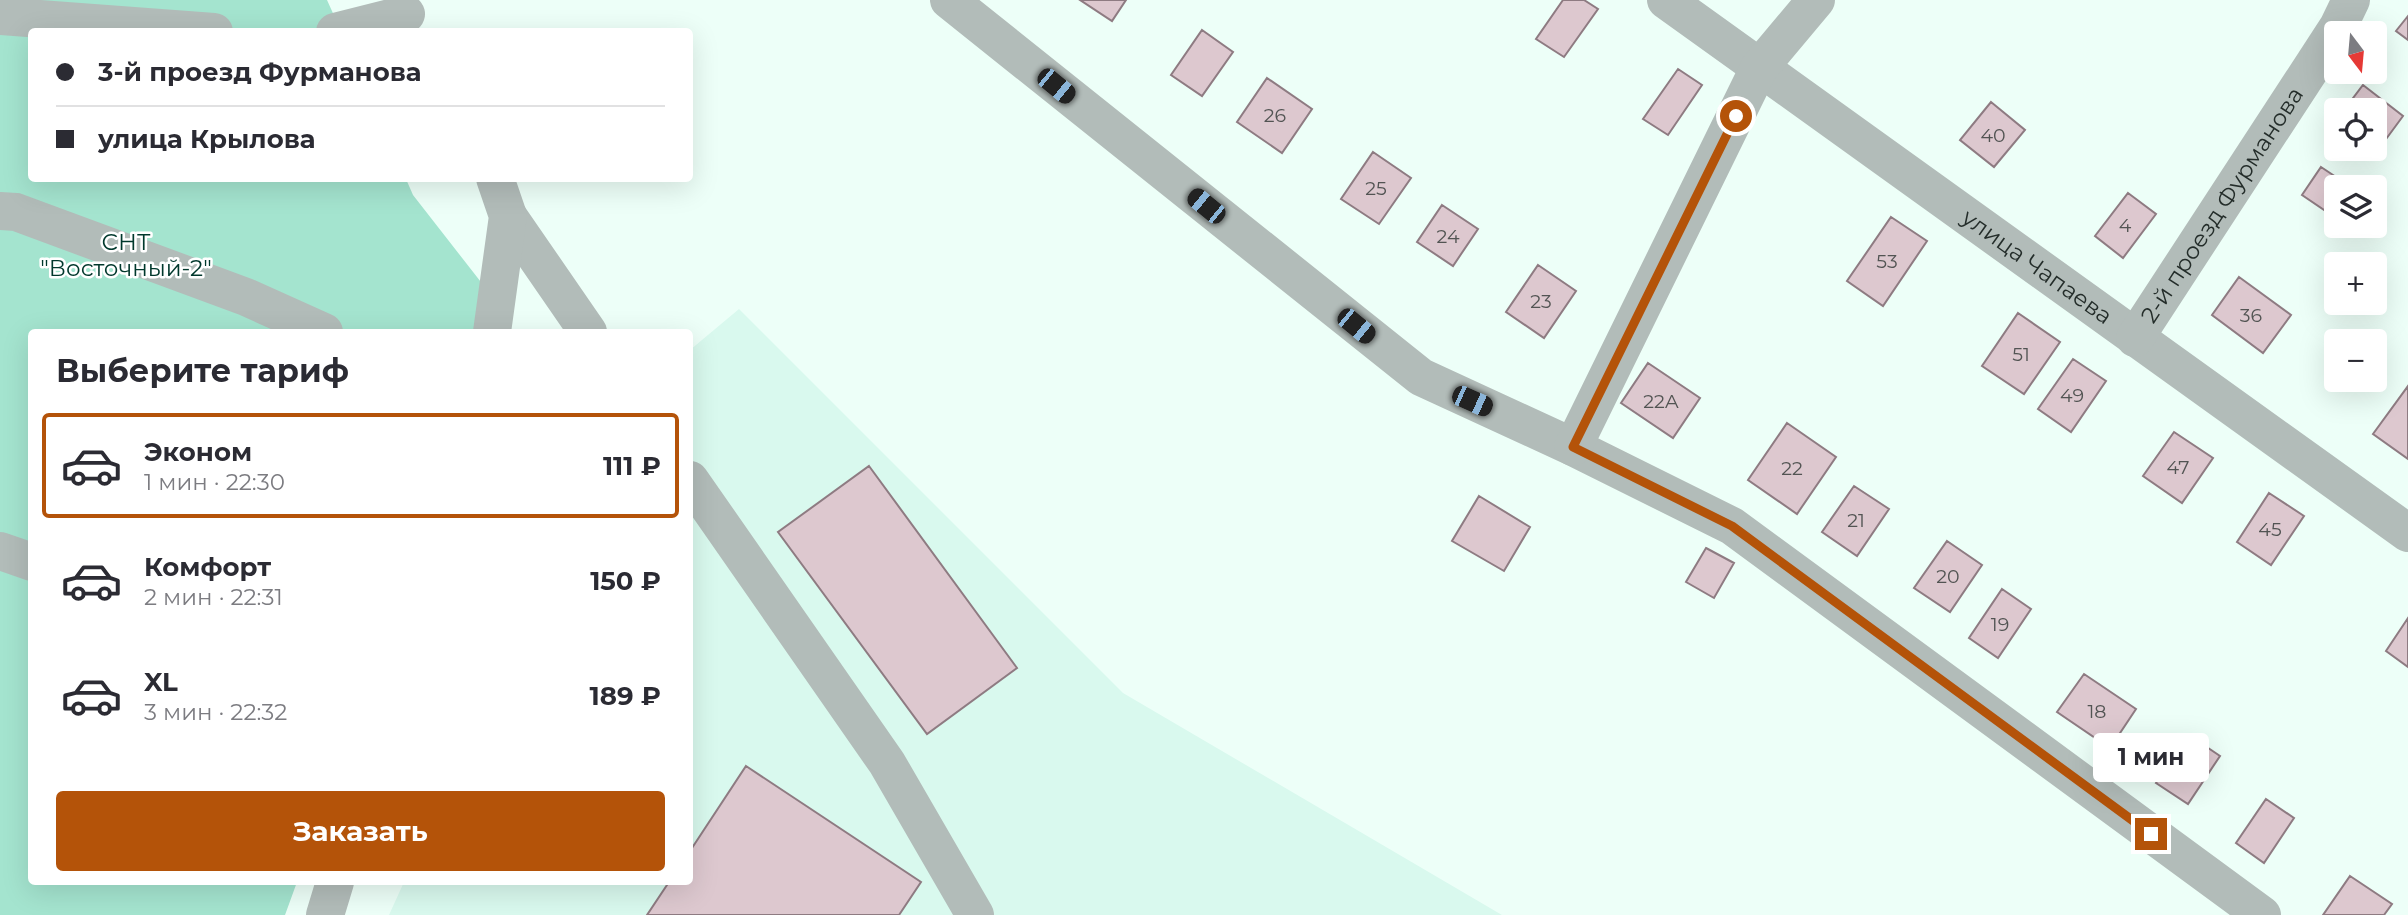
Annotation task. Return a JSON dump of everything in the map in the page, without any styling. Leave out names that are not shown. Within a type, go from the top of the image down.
[{"type":"street","points":[[949,0],[1421,377],[1573,447],[1732,526],[2262,915]]},
{"type":"street","name":"улица Чапаева","points":[[1666,0],[2408,533]]},
{"type":"street","points":[[1573,447],[1759,68],[1816,0]]},
{"type":"street","name":"2-й проезд Фурманова","points":[[2135,338],[2338,27],[2351,0]]},
{"type":"street","points":[[352,28],[407,15]]},
{"type":"street","points":[[0,16],[160,28]]},
{"type":"street","points":[[496,182],[508,216],[586,329]]},
{"type":"street","points":[[0,211],[16,212],[246,297],[317,329]]},
{"type":"street","points":[[492,329],[508,216]]},
{"type":"street","points":[[693,484],[887,763],[975,915]]},
{"type":"street","points":[[0,551],[28,561]]},
{"type":"street","points":[[325,915],[334,885]]},
{"type":"shaded area","points":[[739,309],[1123,693],[1502,915],[389,915],[403,885],[693,885],[693,347]]},
{"type":"green space","name":"СНТ \"Восточный-2\"","points":[[0,0],[327,0],[340,28],[28,28],[28,182],[407,182],[413,195],[484,286],[481,329],[28,329],[28,885],[296,885],[285,915],[0,915]]},
{"type":"building","points":[[1080,0],[1126,0],[1112,21]]},
{"type":"building","points":[[1563,0],[1584,0],[1598,9],[1564,57],[1536,39]]},
{"type":"building","points":[[2408,16],[2408,40],[2396,31]]},
{"type":"building","points":[[1202,30],[1233,52],[1202,96],[1171,75]]},
{"type":"building","points":[[1678,69],[1702,85],[1668,135],[1643,119]]},
{"type":"building","points":[[1267,78],[1312,109],[1282,153],[1237,122]]},
{"type":"building","points":[[2363,85],[2380,98],[2353,98]]},
{"type":"building","points":[[1991,102],[2025,130],[1994,167],[1960,140]]},
{"type":"building","points":[[2387,104],[2403,116],[2387,138]]},
{"type":"building","points":[[1373,152],[1411,178],[1379,224],[1341,199]]},
{"type":"building","points":[[2321,167],[2333,175],[2324,175],[2324,210],[2302,195]]},
{"type":"building","points":[[2128,193],[2156,214],[2123,258],[2095,236]]},
{"type":"building","points":[[1442,205],[1478,229],[1453,266],[1417,242]]},
{"type":"building","points":[[1891,217],[1927,241],[1883,306],[1847,281]]},
{"type":"building","points":[[1538,265],[1576,291],[1544,338],[1506,312]]},
{"type":"building","points":[[2239,277],[2291,315],[2263,353],[2212,315]]},
{"type":"building","points":[[2018,313],[2060,342],[2024,394],[1982,366]]},
{"type":"building","points":[[2073,359],[2106,381],[2071,432],[2038,409]]},
{"type":"building","points":[[1648,363],[1700,398],[1673,438],[1621,403]]},
{"type":"building","points":[[2408,386],[2408,459],[2373,434]]},
{"type":"building","points":[[1787,423],[1836,457],[1797,514],[1748,480]]},
{"type":"building","points":[[2174,432],[2213,458],[2182,503],[2143,476]]},
{"type":"building","points":[[869,466],[1017,668],[927,734],[778,532]]},
{"type":"building","points":[[1854,486],[1889,509],[1857,556],[1822,532]]},
{"type":"building","points":[[2269,493],[2304,516],[2271,565],[2237,542]]},
{"type":"building","points":[[1479,496],[1530,527],[1504,571],[1452,541]]},
{"type":"building","points":[[1947,541],[1982,565],[1950,612],[1914,588]]},
{"type":"building","points":[[1706,548],[1734,563],[1714,598],[1686,582]]},
{"type":"building","points":[[2002,589],[2031,609],[1998,658],[1969,638]]},
{"type":"building","points":[[2408,618],[2408,667],[2386,651]]},
{"type":"building","points":[[2084,674],[2136,709],[2110,748],[2057,712]]},
{"type":"building","points":[[2189,735],[2220,756],[2188,804],[2156,783]]},
{"type":"building","points":[[746,766],[921,882],[899,915],[647,915],[667,885],[693,885],[693,846]]},
{"type":"building","points":[[2266,799],[2294,818],[2264,863],[2236,843]]},
{"type":"building","points":[[2350,876],[2392,904],[2384,915],[2323,915]]},
{"type":"route","points":[[1736,116],[1573,447],[1732,526],[2151,834]]}]
